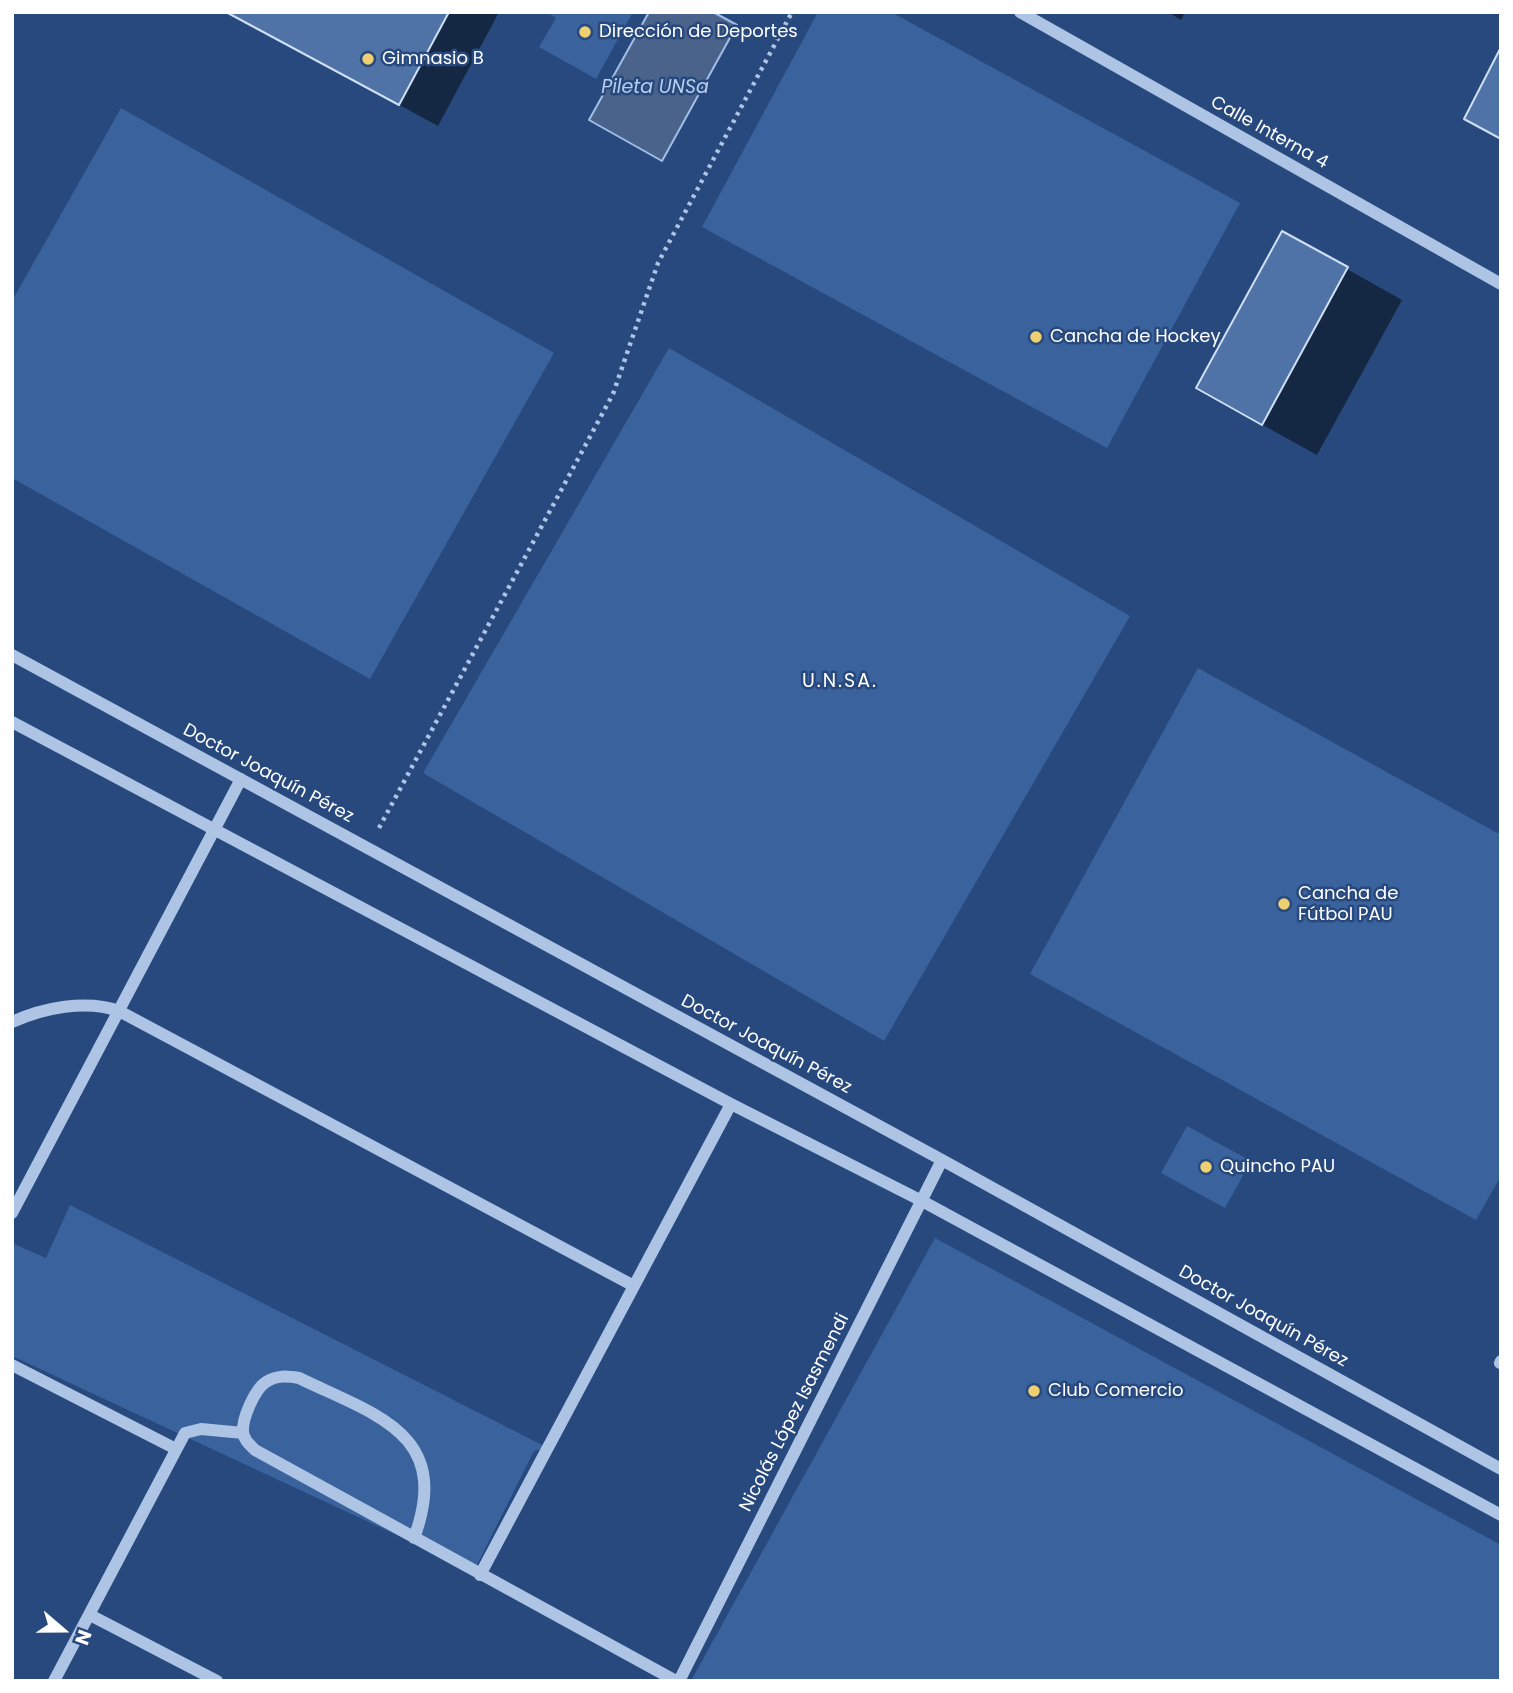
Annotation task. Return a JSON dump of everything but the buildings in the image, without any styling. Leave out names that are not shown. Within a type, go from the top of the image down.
[{"type":"street","name":"Calle Interna 4","points":[[1020,12],[1501,284]]},
{"type":"street","name":"Doctor Joaquín Pérez","points":[[12,655],[942,1160],[1501,1468]]},
{"type":"street","points":[[12,722],[214,832],[731,1104],[922,1201],[1501,1515]]},
{"type":"street","points":[[12,1213],[242,779]]},
{"type":"street","points":[[12,1022],[27,1015],[87,1005],[106,1006],[119,1011],[634,1286]]},
{"type":"street","points":[[481,1575],[731,1104]]},
{"type":"street","name":"Nicolás López Isasmendi","points":[[677,1681],[942,1160]]},
{"type":"street","points":[[12,1365],[176,1449]]},
{"type":"street","points":[[414,1538],[425,1493],[423,1474],[416,1452],[404,1435],[389,1422],[299,1378],[286,1375],[266,1382],[247,1413],[243,1433],[246,1442],[255,1450],[414,1538],[481,1575],[677,1681]]},
{"type":"street","points":[[54,1681],[185,1433],[201,1429],[243,1433]]},
{"type":"street","points":[[90,1615],[217,1681]]},
{"type":"path","points":[[369,848],[613,394],[658,263],[792,12]]},
{"type":"shaded area","name":"Dirección de Deportes","points":[[547,12],[633,12],[596,79],[539,47],[556,18]]},
{"type":"shaded area","name":"Cancha de Hockey","points":[[818,12],[891,12],[1240,203],[1107,448],[702,227]]},
{"type":"shaded area","points":[[121,108],[554,353],[370,679],[12,478],[12,301]]},
{"type":"shaded area","points":[[669,348],[1130,616],[884,1041],[423,773]]},
{"type":"shaded area","name":"Cancha de Fútbol PAU","points":[[1198,668],[1501,835],[1501,1176],[1476,1220],[1030,974]]},
{"type":"shaded area","name":"Quincho PAU","points":[[1187,1126],[1251,1161],[1225,1208],[1161,1173]]},
{"type":"shaded area","points":[[70,1205],[548,1448],[534,1451],[474,1571],[12,1356],[12,1243],[46,1258]]},
{"type":"shaded area","name":"Club Comercio","points":[[935,1238],[1501,1545],[1501,1681],[691,1681]]},
{"type":"water","name":"Pileta UNSa","points":[[649,12],[713,12],[737,25],[662,161],[589,120]]},
{"type":"place","name":"Dirección de Deportes","points":[[585,32]]},
{"type":"place","name":"Gimnasio B","points":[[368,59]]},
{"type":"place","name":"Cancha de Hockey","points":[[1036,337]]},
{"type":"place","name":"Cancha de Fútbol PAU","points":[[1284,904]]},
{"type":"place","name":"Quincho PAU","points":[[1206,1167]]},
{"type":"place","name":"Club Comercio","points":[[1034,1391]]},
{"type":"district","name":"U.N.SA.","points":[[840,682]]}]
